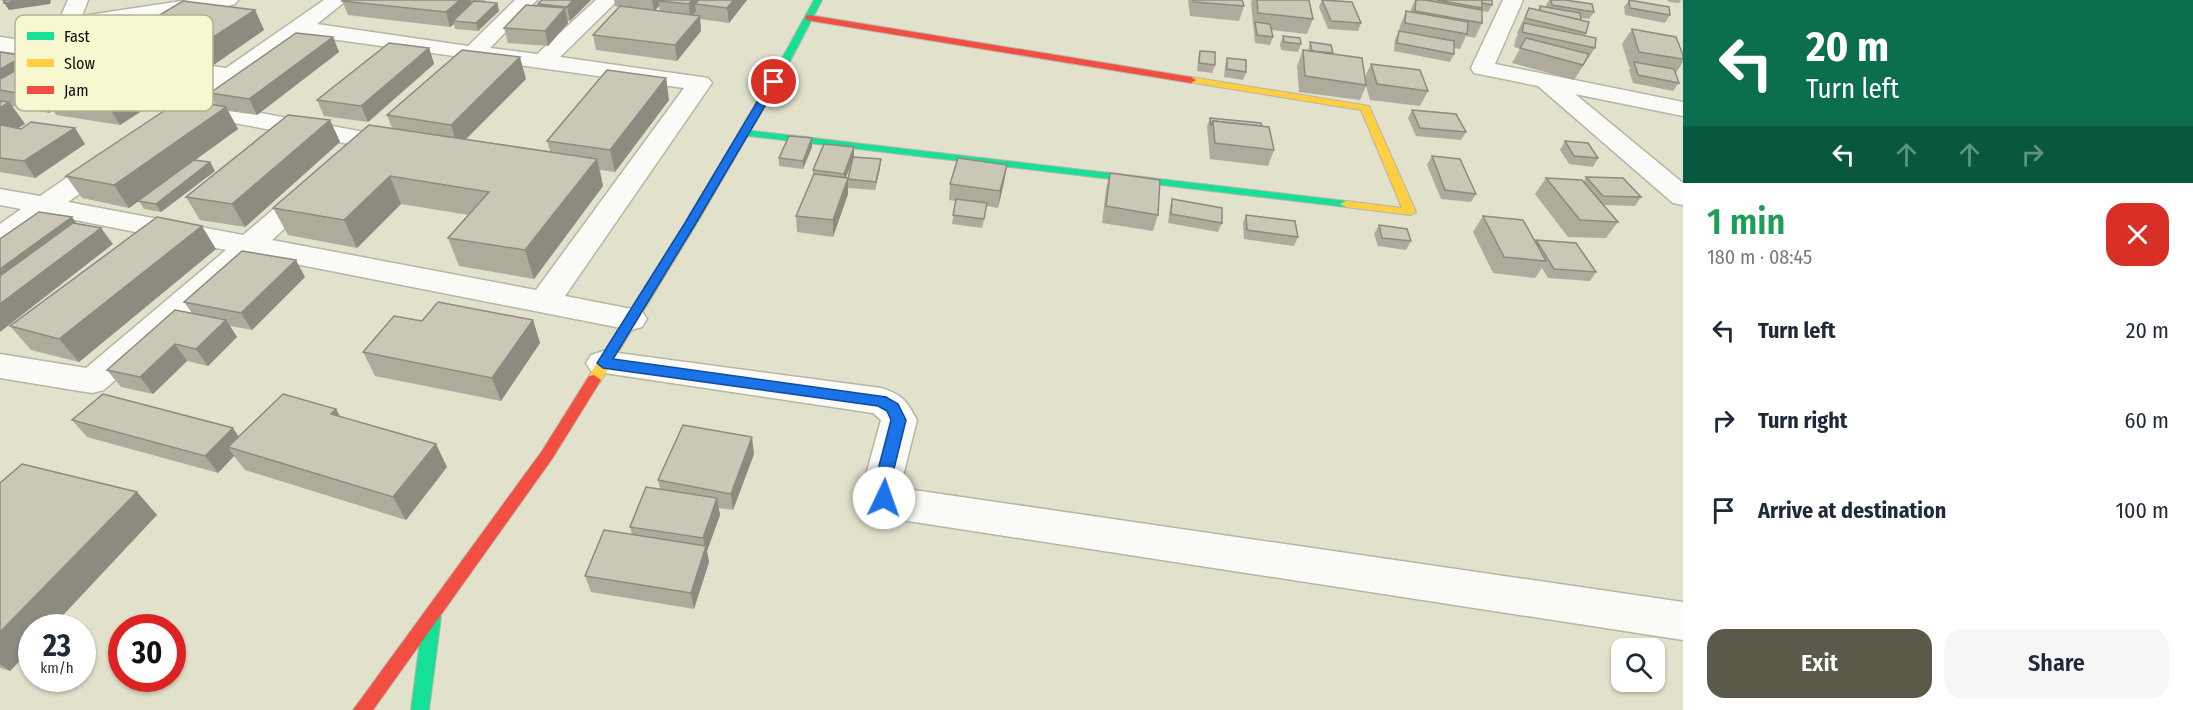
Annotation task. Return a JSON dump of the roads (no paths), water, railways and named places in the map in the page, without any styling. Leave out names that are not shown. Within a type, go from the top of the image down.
[{"type":"street","points":[[72,15],[78,0]]},
{"type":"street","points":[[132,15],[228,0]]},
{"type":"street","points":[[213,87],[338,0]]},
{"type":"street","points":[[447,75],[527,0]]},
{"type":"street","points":[[542,62],[608,0]]},
{"type":"street","points":[[362,710],[547,455],[744,133],[818,0]]},
{"type":"street","points":[[1514,0],[1482,68],[1683,109]]},
{"type":"street","points":[[744,133],[1410,212],[1365,108],[809,18]]},
{"type":"street","points":[[298,28],[700,83],[617,181],[544,302]]},
{"type":"street","points":[[0,44],[15,46]]},
{"type":"street","points":[[213,73],[230,75]]},
{"type":"street","points":[[1545,81],[1683,198]]},
{"type":"street","points":[[158,126],[179,111]]},
{"type":"street","points":[[213,111],[418,148]]},
{"type":"street","points":[[0,366],[92,381],[396,118]]},
{"type":"street","points":[[0,237],[129,146]]},
{"type":"street","points":[[0,197],[631,319]]},
{"type":"street","points":[[603,363],[881,401],[893,408],[898,420],[881,489],[884,498],[895,503],[1683,621]]},
{"type":"street","points":[[420,710],[432,612]]}]
